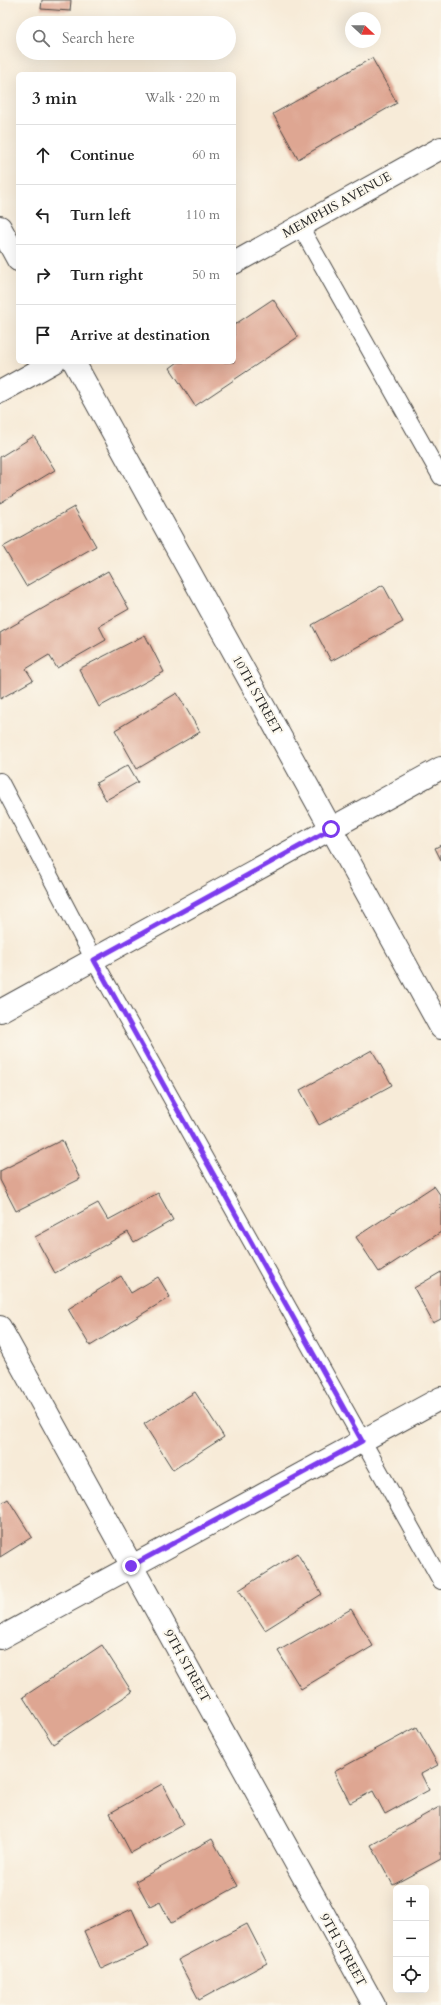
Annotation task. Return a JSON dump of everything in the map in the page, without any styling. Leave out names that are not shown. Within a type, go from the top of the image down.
[{"type":"street","name":"MEMPHIS AVENUE","points":[[236,262],[441,148]]},
{"type":"street","points":[[0,227],[16,256]]},
{"type":"street","points":[[0,392],[50,364]]},
{"type":"street","name":"10TH STREET","points":[[75,364],[441,1028]]},
{"type":"street","points":[[0,1011],[441,768]]},
{"type":"street","name":"9TH STREET","points":[[0,1327],[374,2005]]},
{"type":"street","points":[[0,1638],[441,1398]]},
{"type":"lane","points":[[300,226],[441,477]]},
{"type":"lane","points":[[0,781],[94,960],[441,1581]]},
{"type":"building","points":[[42,0],[71,0],[70,11],[41,9]]},
{"type":"building","points":[[372,58],[397,103],[298,159],[273,114]]},
{"type":"building","points":[[273,299],[298,337],[195,406],[170,368],[175,364],[236,364],[236,324]]},
{"type":"building","points":[[34,436],[55,470],[0,503],[0,457]]},
{"type":"building","points":[[74,507],[96,546],[26,586],[3,547]]},
{"type":"building","points":[[108,571],[129,609],[99,626],[106,640],[57,668],[49,655],[26,669],[33,680],[0,699],[0,633]]},
{"type":"building","points":[[383,585],[403,622],[331,661],[312,625]]},
{"type":"building","points":[[145,635],[164,672],[99,707],[79,669]]},
{"type":"building","points":[[177,693],[200,732],[137,769],[115,730]]},
{"type":"building","points":[[128,765],[138,782],[106,800],[96,783]]},
{"type":"building","points":[[441,845],[441,860],[435,848]]},
{"type":"building","points":[[372,1050],[392,1085],[319,1125],[300,1090]]},
{"type":"building","points":[[62,1140],[80,1179],[16,1211],[0,1180],[0,1171]]},
{"type":"building","points":[[434,1186],[441,1196],[441,1232],[379,1272],[356,1237]]},
{"type":"building","points":[[158,1193],[173,1220],[134,1242],[128,1232],[55,1273],[35,1237],[98,1203],[108,1220]]},
{"type":"building","points":[[441,1272],[441,1319],[433,1323],[414,1288]]},
{"type":"building","points":[[121,1276],[131,1293],[158,1277],[170,1297],[90,1346],[68,1309]]},
{"type":"building","points":[[195,1392],[224,1437],[173,1470],[144,1424]]},
{"type":"building","points":[[8,1499],[32,1537],[0,1557],[0,1504]]},
{"type":"building","points":[[297,1553],[322,1594],[265,1630],[239,1590]]},
{"type":"building","points":[[351,1609],[373,1646],[301,1689],[278,1651]]},
{"type":"building","points":[[102,1645],[132,1692],[53,1744],[23,1697]]},
{"type":"building","points":[[417,1727],[438,1765],[421,1774],[429,1790],[385,1814],[373,1791],[350,1803],[334,1772]]},
{"type":"building","points":[[162,1784],[184,1824],[131,1853],[110,1813]]},
{"type":"building","points":[[441,1806],[441,1859],[393,1885],[371,1845]]},
{"type":"building","points":[[212,1839],[238,1886],[171,1923],[160,1902],[150,1907],[136,1881]]},
{"type":"building","points":[[132,1909],[149,1947],[101,1969],[84,1931]]},
{"type":"building","points":[[247,1924],[267,1963],[199,2000],[178,1960]]},
{"type":"route","points":[[131,1566],[362,1441],[94,960],[331,829]]}]
